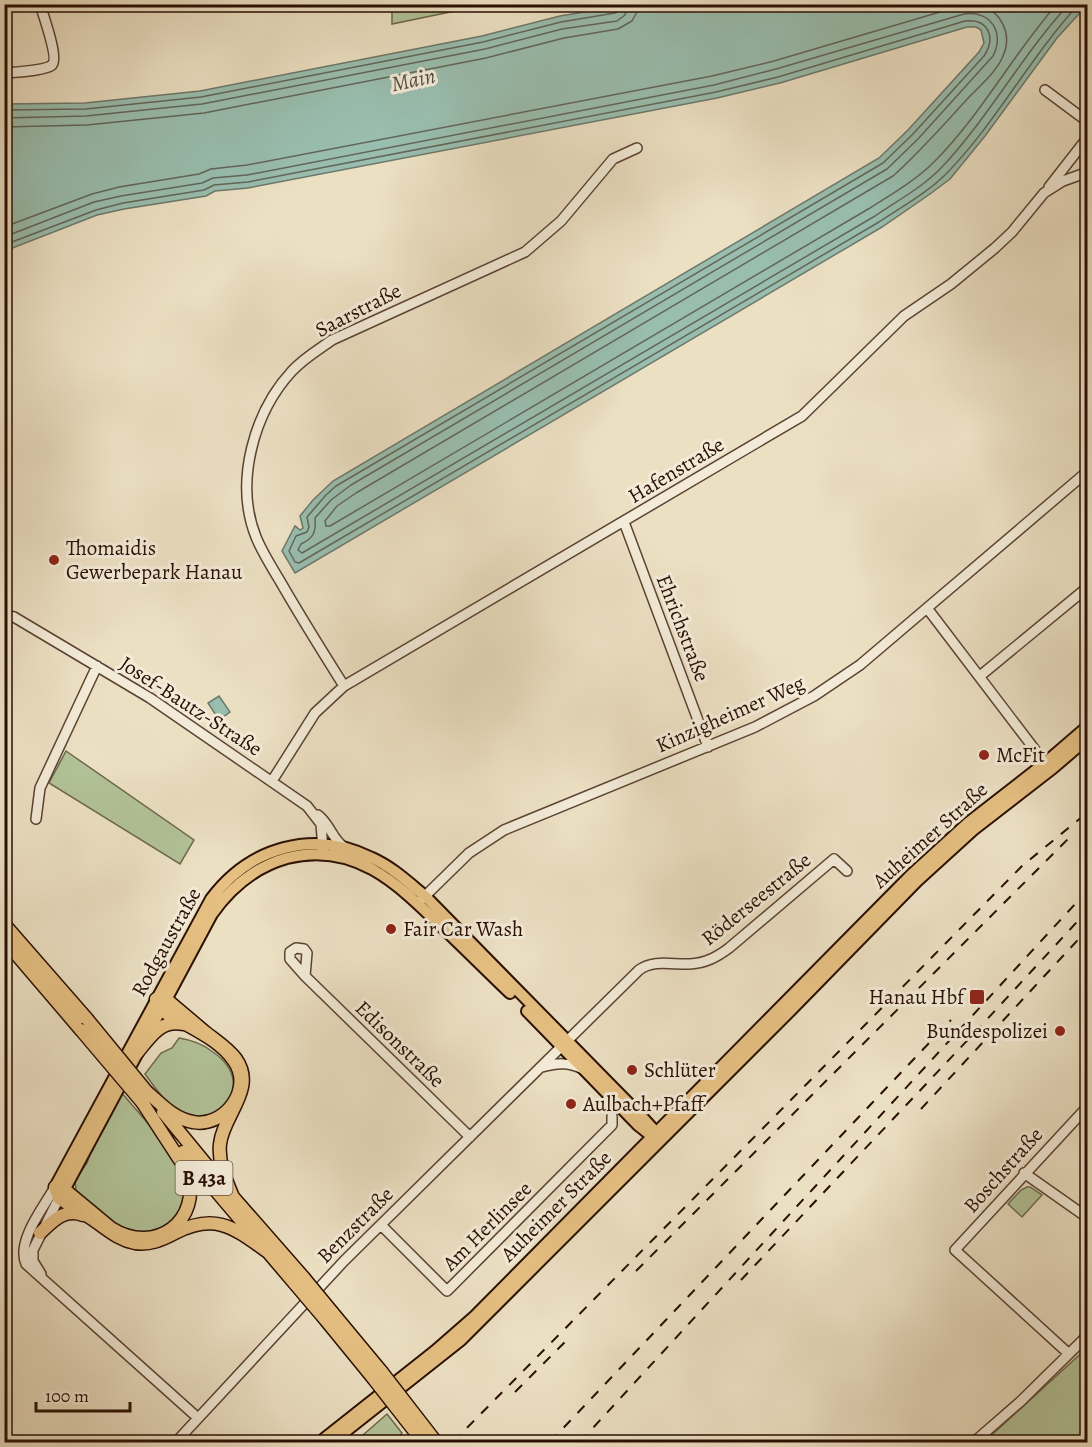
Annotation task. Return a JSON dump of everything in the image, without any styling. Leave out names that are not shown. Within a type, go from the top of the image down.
[{"type":"highway","name":"B 43a","points":[[4,924],[268,1252],[300,1281]]},
{"type":"highway","name":"B 43a","points":[[4,940],[84,1024]]},
{"type":"highway","points":[[144,1097],[185,1120],[195,1122],[216,1120],[233,1104],[240,1082],[239,1071],[234,1060],[206,1036],[186,1025],[161,1002]]},
{"type":"highway","points":[[161,1002],[228,1050],[240,1066],[243,1079],[242,1090],[224,1128],[220,1149],[221,1164],[233,1197]]},
{"type":"highway","points":[[137,1053],[159,1028],[170,1023],[186,1025]]},
{"type":"highway","points":[[60,1192],[126,1236],[152,1237],[165,1233],[177,1225],[185,1215],[188,1206],[190,1179],[183,1162],[144,1097]]},
{"type":"highway","name":"B 43a","points":[[144,1097],[233,1197],[328,1315],[436,1443]]},
{"type":"highway","points":[[60,1192],[89,1217],[119,1238],[139,1243],[153,1243],[200,1223],[223,1224],[237,1230],[268,1252]]},
{"type":"highway","points":[[40,1233],[64,1214],[73,1213],[89,1217]]},
{"type":"highway","name":"B 43a","points":[[377,1374],[423,1443]]},
{"type":"main road","name":"Auheimer Straße","points":[[332,1443],[461,1340],[668,1133],[937,850],[1088,726]]},
{"type":"main road","name":"Auheimer Straße","points":[[320,1443],[475,1316],[636,1153],[947,852],[1088,738]]},
{"type":"main road","name":"Rodgaustraße","points":[[60,1192],[137,1053],[211,898],[229,878],[250,862],[270,852],[299,845],[344,847],[384,864],[422,899],[640,1121]]},
{"type":"main road","name":"Rodgaustraße","points":[[328,845],[352,860],[372,868],[422,899]]},
{"type":"main road","name":"Rodgaustraße","points":[[60,1192],[161,1002]]},
{"type":"main road","name":"Rodgaustraße","points":[[565,1044],[583,1069],[640,1121],[653,1129],[655,1135]]},
{"type":"main road","points":[[636,1153],[641,1141],[640,1121],[675,1115]]},
{"type":"main road","points":[[654,1147],[655,1135],[668,1133]]},
{"type":"street","points":[[4,73],[51,67],[55,61],[40,4]]},
{"type":"street","points":[[1045,90],[1088,122]]},
{"type":"street","points":[[1044,194],[1088,137]]},
{"type":"street","name":"Saarstraße","points":[[344,686],[265,555],[252,527],[248,494],[249,467],[255,435],[267,407],[291,372],[308,356],[332,340],[525,252],[553,230],[613,159],[637,148]]},
{"type":"street","name":"Hafenstraße","points":[[272,781],[315,713],[344,686],[802,417],[904,316],[951,284],[995,248],[1012,232],[1044,194],[1063,182],[1088,172]]},
{"type":"street","name":"Kinzigheimer Weg","points":[[422,899],[469,853],[504,830],[708,747],[786,712],[830,687],[860,665],[1088,471]]},
{"type":"street","name":"Ehrichstraße","points":[[624,522],[708,747]]},
{"type":"street","points":[[980,676],[1088,587]]},
{"type":"street","points":[[927,608],[1045,763]]},
{"type":"street","name":"Josef-Bautz-Straße","points":[[4,615],[18,620],[150,698],[272,781],[309,808],[321,824],[328,845]]},
{"type":"street","points":[[36,819],[40,788],[97,666]]},
{"type":"street","points":[[309,808],[328,823],[328,845]]},
{"type":"street","name":"Röderseestraße","points":[[565,1044],[644,967],[654,964],[696,963],[721,955],[834,859],[847,871]]},
{"type":"street","name":"Edisonstraße","points":[[305,976],[470,1137]]},
{"type":"street","name":"Benzstraße","points":[[176,1443],[287,1321],[565,1044]]},
{"type":"street","points":[[542,1067],[561,1063],[583,1069]]},
{"type":"street","name":"Boschstraße","points":[[1069,1354],[955,1250],[1088,1106]]},
{"type":"street","name":"Am Herlinsee","points":[[381,1225],[447,1291],[612,1125],[612,1116]]},
{"type":"street","points":[[1024,1173],[1088,1218]]},
{"type":"street","name":"Rodgaustraße","points":[[50,1285],[33,1261],[33,1250],[60,1192]]},
{"type":"street","name":"Rodgaustraße","points":[[60,1192],[29,1234],[23,1250],[25,1262],[30,1270],[50,1285],[198,1418]]},
{"type":"street","points":[[974,1443],[1021,1401],[1088,1335]]},
{"type":"shaded area","points":[[398,5],[484,5],[392,24],[392,11]]},
{"type":"shaded area","points":[[66,751],[194,840],[180,864],[49,783]]},
{"type":"shaded area","points":[[179,1038],[205,1047],[227,1066],[233,1080],[232,1093],[226,1104],[215,1112],[201,1116],[187,1115],[172,1107],[145,1074],[161,1053],[172,1048]]},
{"type":"shaded area","points":[[121,1092],[182,1163],[186,1206],[165,1231],[127,1234],[76,1191],[75,1180],[87,1163],[93,1146]]},
{"type":"shaded area","points":[[1027,1187],[1042,1195],[1022,1217],[1008,1204]]},
{"type":"shaded area","points":[[1087,1348],[1087,1442],[984,1442]]},
{"type":"shaded area","points":[[387,1414],[402,1433],[395,1442],[355,1442]]},
{"type":"water","name":"Main","points":[[633,4],[1087,5],[1057,38],[985,136],[950,179],[930,194],[882,227],[295,573],[282,551],[295,526],[300,530],[303,528],[300,516],[333,481],[879,158],[908,130],[979,52],[984,43],[981,30],[976,27],[967,27],[780,83],[717,98],[97,215],[5,251],[5,104],[85,103],[200,91],[482,36],[560,16]]},
{"type":"water","points":[[219,696],[230,712],[219,720],[208,703]]},
{"type":"railway","points":[[453,1442],[1022,866],[1088,812]]},
{"type":"railway","points":[[636,1271],[1073,834]]},
{"type":"railway","points":[[580,1442],[1088,890]]},
{"type":"railway","points":[[741,1280],[1088,910]]},
{"type":"railway","points":[[921,1109],[1088,929]]},
{"type":"railway","points":[[550,1442],[951,1020]]},
{"type":"railway","points":[[515,1392],[570,1337]]},
{"type":"place","name":"Thomaidis Gewerbepark Hanau","points":[[54,560]]},
{"type":"place","name":"McFit","points":[[984,755]]},
{"type":"place","name":"Fair Car Wash","points":[[391,929]]},
{"type":"place","name":"Hanau Hbf","points":[[977,997]]},
{"type":"place","name":"Bundespolizei","points":[[1060,1031]]},
{"type":"place","name":"Schlüter","points":[[632,1070]]},
{"type":"place","name":"Aulbach+Pfaff","points":[[571,1104]]}]
